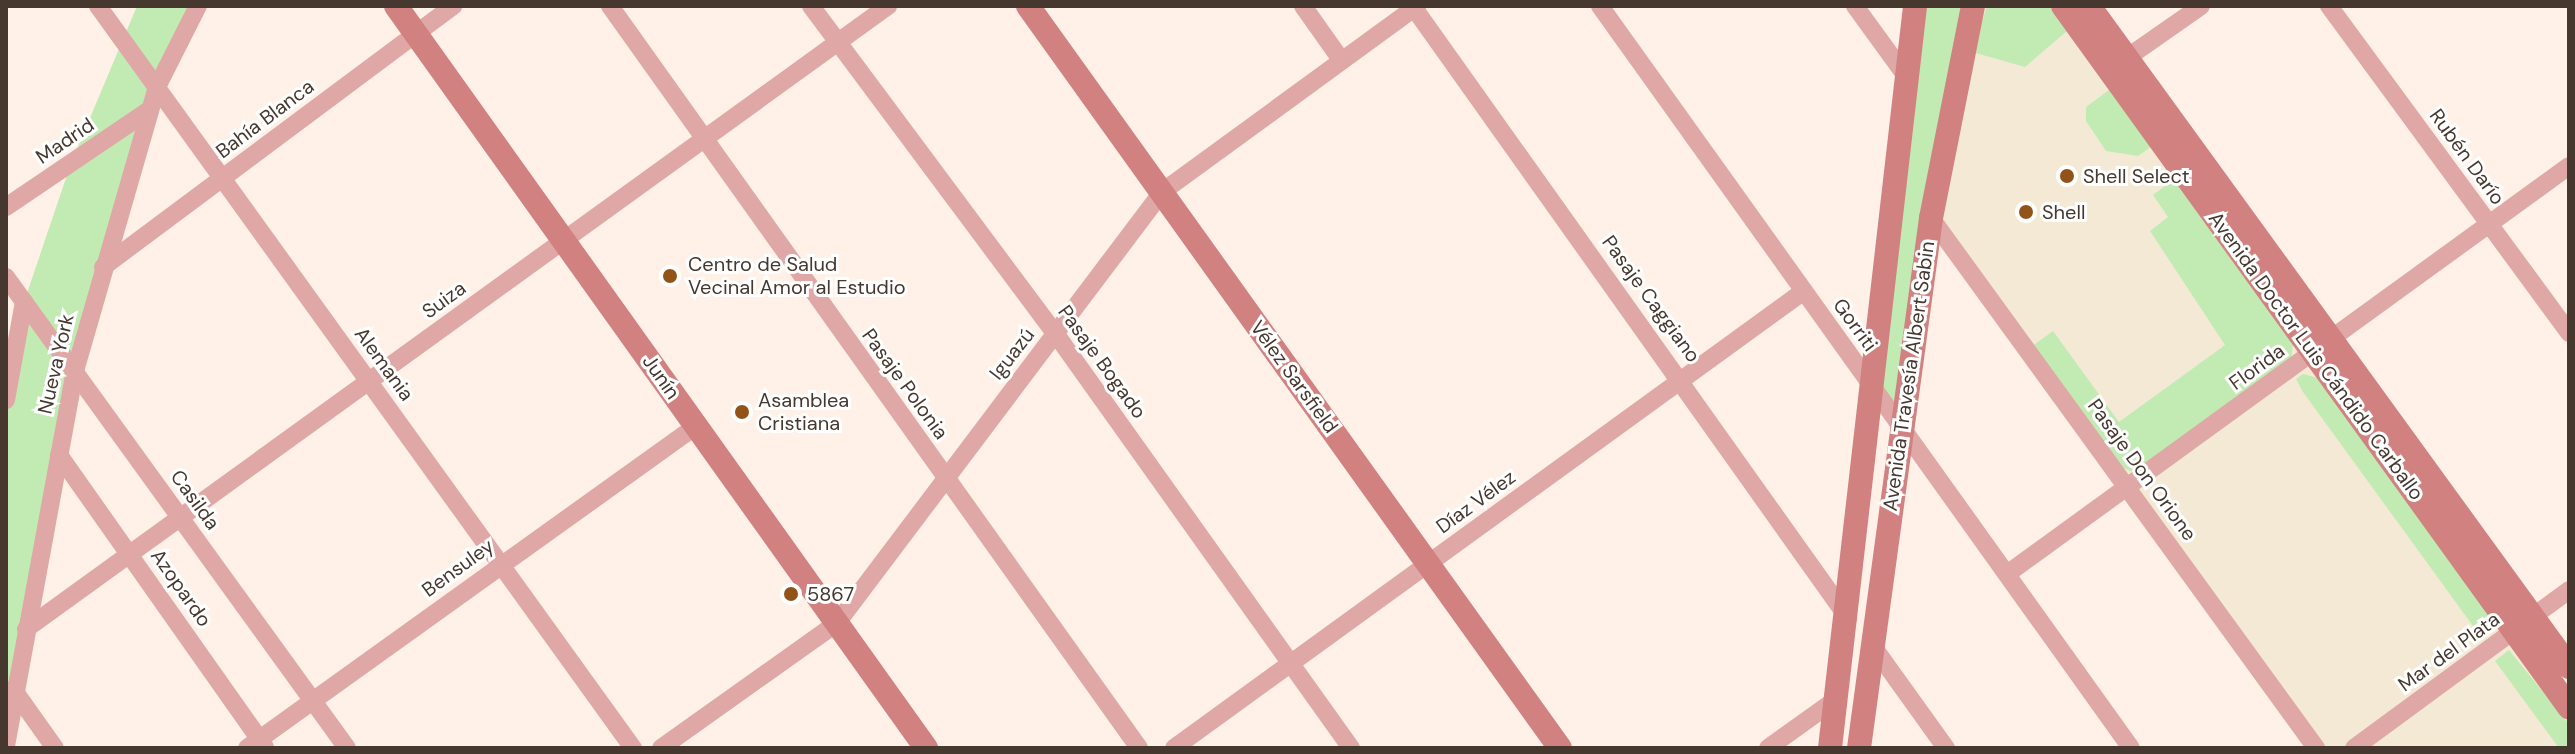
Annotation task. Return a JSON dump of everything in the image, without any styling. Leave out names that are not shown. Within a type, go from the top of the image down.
[{"type":"main road","name":"Junín","points":[[396,6],[926,748]]},
{"type":"main road","name":"Vélez Sarsfield","points":[[1028,6],[1560,748]]},
{"type":"main road","name":"Avenida Travesía Albert Sabin","points":[[1830,748],[1875,390],[1915,6]]},
{"type":"main road","name":"Avenida Travesía Albert Sabin","points":[[1859,748],[1931,218],[1973,6]]},
{"type":"main road","name":"Avenida Doctor Luis Cándido Carballo","points":[[2063,6],[2117,64],[2323,346],[2523,625],[2569,707]]},
{"type":"main road","name":"Avenida Doctor Luis Cándido Carballo","points":[[2089,6],[2117,64]]},
{"type":"main road","name":"Avenida Doctor Luis Cándido Carballo","points":[[2523,625],[2569,667]]},
{"type":"street","name":"Alemania","points":[[98,6],[633,748]]},
{"type":"street","name":"Nueva York","points":[[6,746],[11,686],[26,629],[75,371],[149,110],[157,87],[198,6]]},
{"type":"street","name":"Bahía Blanca","points":[[103,267],[453,6]]},
{"type":"street","name":"Pasaje Polonia","points":[[610,6],[1139,748]]},
{"type":"street","name":"Pasaje Bogado","points":[[811,6],[1055,333],[1351,748]]},
{"type":"street","name":"Suiza","points":[[26,629],[888,6]]},
{"type":"street","points":[[1303,6],[1342,61]]},
{"type":"street","name":"Gorriti","points":[[1600,6],[2131,748]]},
{"type":"street","points":[[1855,6],[1908,79]]},
{"type":"street","points":[[2117,64],[2201,6]]},
{"type":"street","name":"Rubén Darío","points":[[2329,6],[2569,333]]},
{"type":"street","name":"Iguazú","points":[[661,748],[837,623],[944,477],[1162,192],[1416,7]]},
{"type":"street","name":"Pasaje Caggiano","points":[[1416,7],[1848,618]]},
{"type":"street","name":"Madrid","points":[[6,207],[149,110]]},
{"type":"street","name":"Florida","points":[[2007,574],[2569,166]]},
{"type":"street","name":"Pasaje Don Orione","points":[[1931,218],[2316,748]]},
{"type":"street","name":"Casilda","points":[[6,277],[347,748]]},
{"type":"street","name":"Díaz Vélez","points":[[1174,748],[1804,291]]},
{"type":"street","points":[[6,400],[8,375],[24,302]]},
{"type":"street","name":"Bensuley","points":[[257,745],[312,700],[696,426]]},
{"type":"street","name":"Azopardo","points":[[59,455],[130,554],[257,745]]},
{"type":"street","name":"Mar del Plata","points":[[2354,748],[2569,590]]},
{"type":"street","points":[[1872,645],[1946,748]]},
{"type":"street","points":[[11,686],[55,748]]},
{"type":"street","points":[[1768,748],[1835,700]]},
{"type":"shaded area","points":[[1973,6],[2063,6],[2569,707],[2569,748],[2316,748],[1931,218]]},
{"type":"green space","points":[[137,6],[198,6],[157,87],[103,267],[6,746],[6,400],[24,302],[71,163]]},
{"type":"green space","points":[[1915,6],[1973,6],[1903,426],[1875,390]]},
{"type":"green space","points":[[1987,6],[2049,6],[2067,31],[2025,67],[1972,52]]},
{"type":"green space","points":[[2109,90],[2151,147],[2138,156],[2106,151],[2086,121],[2086,107]]},
{"type":"green space","points":[[2174,179],[2293,344],[2291,359],[2136,473],[2118,466],[2031,347],[2053,331],[2119,422],[2225,345],[2150,231],[2168,217],[2153,195]]},
{"type":"green space","points":[[2303,374],[2318,378],[2494,622],[2487,637],[2481,637],[2303,392],[2296,379]]},
{"type":"green space","points":[[2509,650],[2569,724],[2569,748],[2559,748],[2495,661]]},
{"type":"place","name":"Shell Select","points":[[2067,176]]},
{"type":"place","name":"Shell","points":[[2026,212]]},
{"type":"place","name":"Centro de Salud Vecinal Amor al Estudio","points":[[670,276]]},
{"type":"place","name":"Asamblea Cristiana","points":[[742,412]]},
{"type":"place","name":"5867","points":[[791,594]]}]
